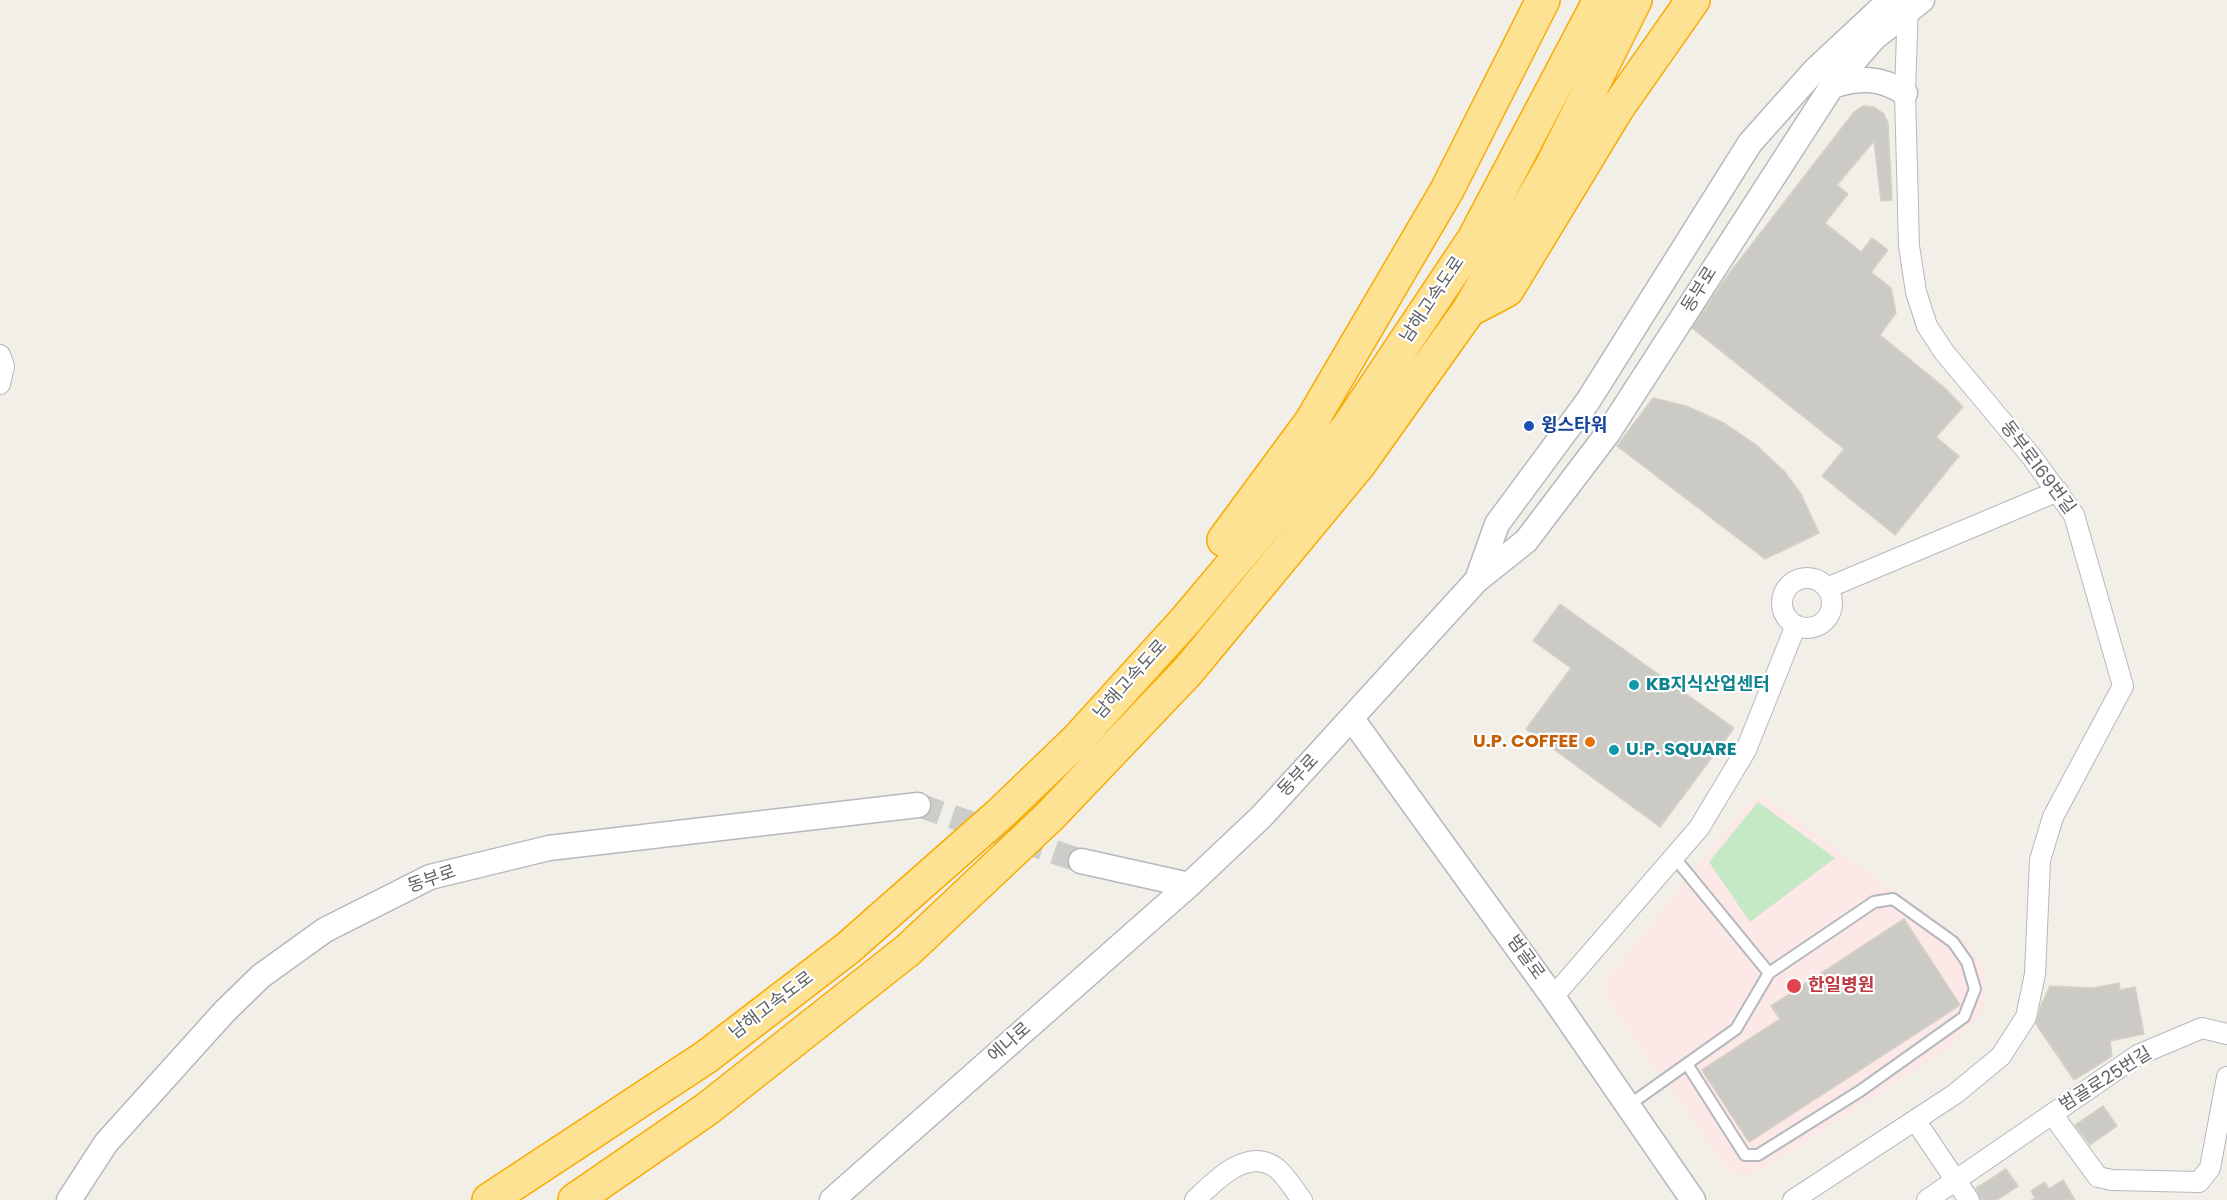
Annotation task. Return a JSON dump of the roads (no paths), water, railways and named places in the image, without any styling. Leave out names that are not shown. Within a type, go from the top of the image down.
[{"type":"highway","points":[[1076,741],[1107,677],[1242,519],[1311,423],[1447,190],[1543,0]]},
{"type":"highway","name":"남해고속도로","points":[[489,1200],[705,1057],[848,948],[1001,813],[1076,741],[1185,621],[1349,426],[1474,239],[1600,0]]},
{"type":"highway","name":"남해고속도로","points":[[575,1200],[707,1109],[908,950],[1049,818],[1188,671],[1360,463],[1469,310],[1552,166],[1635,0]]},
{"type":"highway","points":[[1469,310],[1507,290],[1618,107],[1693,0]]},
{"type":"street","name":"동부로","points":[[1189,885],[1262,816],[1476,580],[1526,541],[1608,434],[1832,86],[1907,3]]},
{"type":"street","name":"동부로","points":[[1476,580],[1497,524],[1588,401],[1750,143],[1815,70],[1907,3]]},
{"type":"street","name":"동부로169번길","points":[[1907,3],[1905,93],[1909,246],[1916,292],[1927,326],[1944,352],[2058,491],[2074,515],[2123,686],[2053,817],[2040,860],[2035,974],[2026,1017],[2001,1056],[1955,1094],[1915,1119]]},
{"type":"street","points":[[1832,86],[1852,79],[1872,79],[1888,83],[1905,93]]},
{"type":"street","points":[[0,355],[4,366],[0,384]]},
{"type":"street","points":[[1827,588],[2058,491]]},
{"type":"street","points":[[1813,578],[1827,588],[1832,603],[1826,619],[1812,627],[1796,626],[1784,614],[1782,606],[1785,590],[1797,580],[1813,578]]},
{"type":"street","points":[[1553,997],[1699,828],[1746,750],[1796,626]]},
{"type":"street","name":"범골로","points":[[1352,718],[1629,1104],[1693,1200]]},
{"type":"street","name":"동부로","points":[[69,1200],[106,1143],[218,1019],[261,976],[325,930],[430,877],[549,848],[918,805]]},
{"type":"street","points":[[1081,861],[1189,885]]},
{"type":"street","name":"에나로","points":[[832,1200],[1189,885]]},
{"type":"street","name":"범골로25번길","points":[[1927,1200],[2138,1055],[2202,1028],[2227,1034]]},
{"type":"street","name":"범골로25번길","points":[[2052,1114],[2098,1177],[2112,1180],[2199,1182],[2210,1168],[2227,1077]]},
{"type":"street","points":[[1792,1200],[1915,1119],[1969,1200]]},
{"type":"street","points":[[1195,1200],[1227,1169],[1253,1161],[1275,1166],[1302,1200]]},
{"type":"lane","points":[[1674,857],[1769,973]]},
{"type":"lane","points":[[1629,1104],[1736,1029],[1769,973],[1874,902],[1893,898],[1953,942],[1967,962],[1975,988],[1964,1017],[1860,1091],[1758,1155],[1745,1155],[1687,1064]]},
{"type":"tunnel","points":[[918,805],[1081,861]]},
{"type":"place","name":"윙스타워","points":[[1529,426]]},
{"type":"place","name":"KB지식산업센터","points":[[1634,685]]},
{"type":"place","name":"U.P. COFFEE","points":[[1590,742]]},
{"type":"place","name":"U.P. SQUARE","points":[[1614,750]]},
{"type":"place","name":"한일병원","points":[[1794,986]]}]
